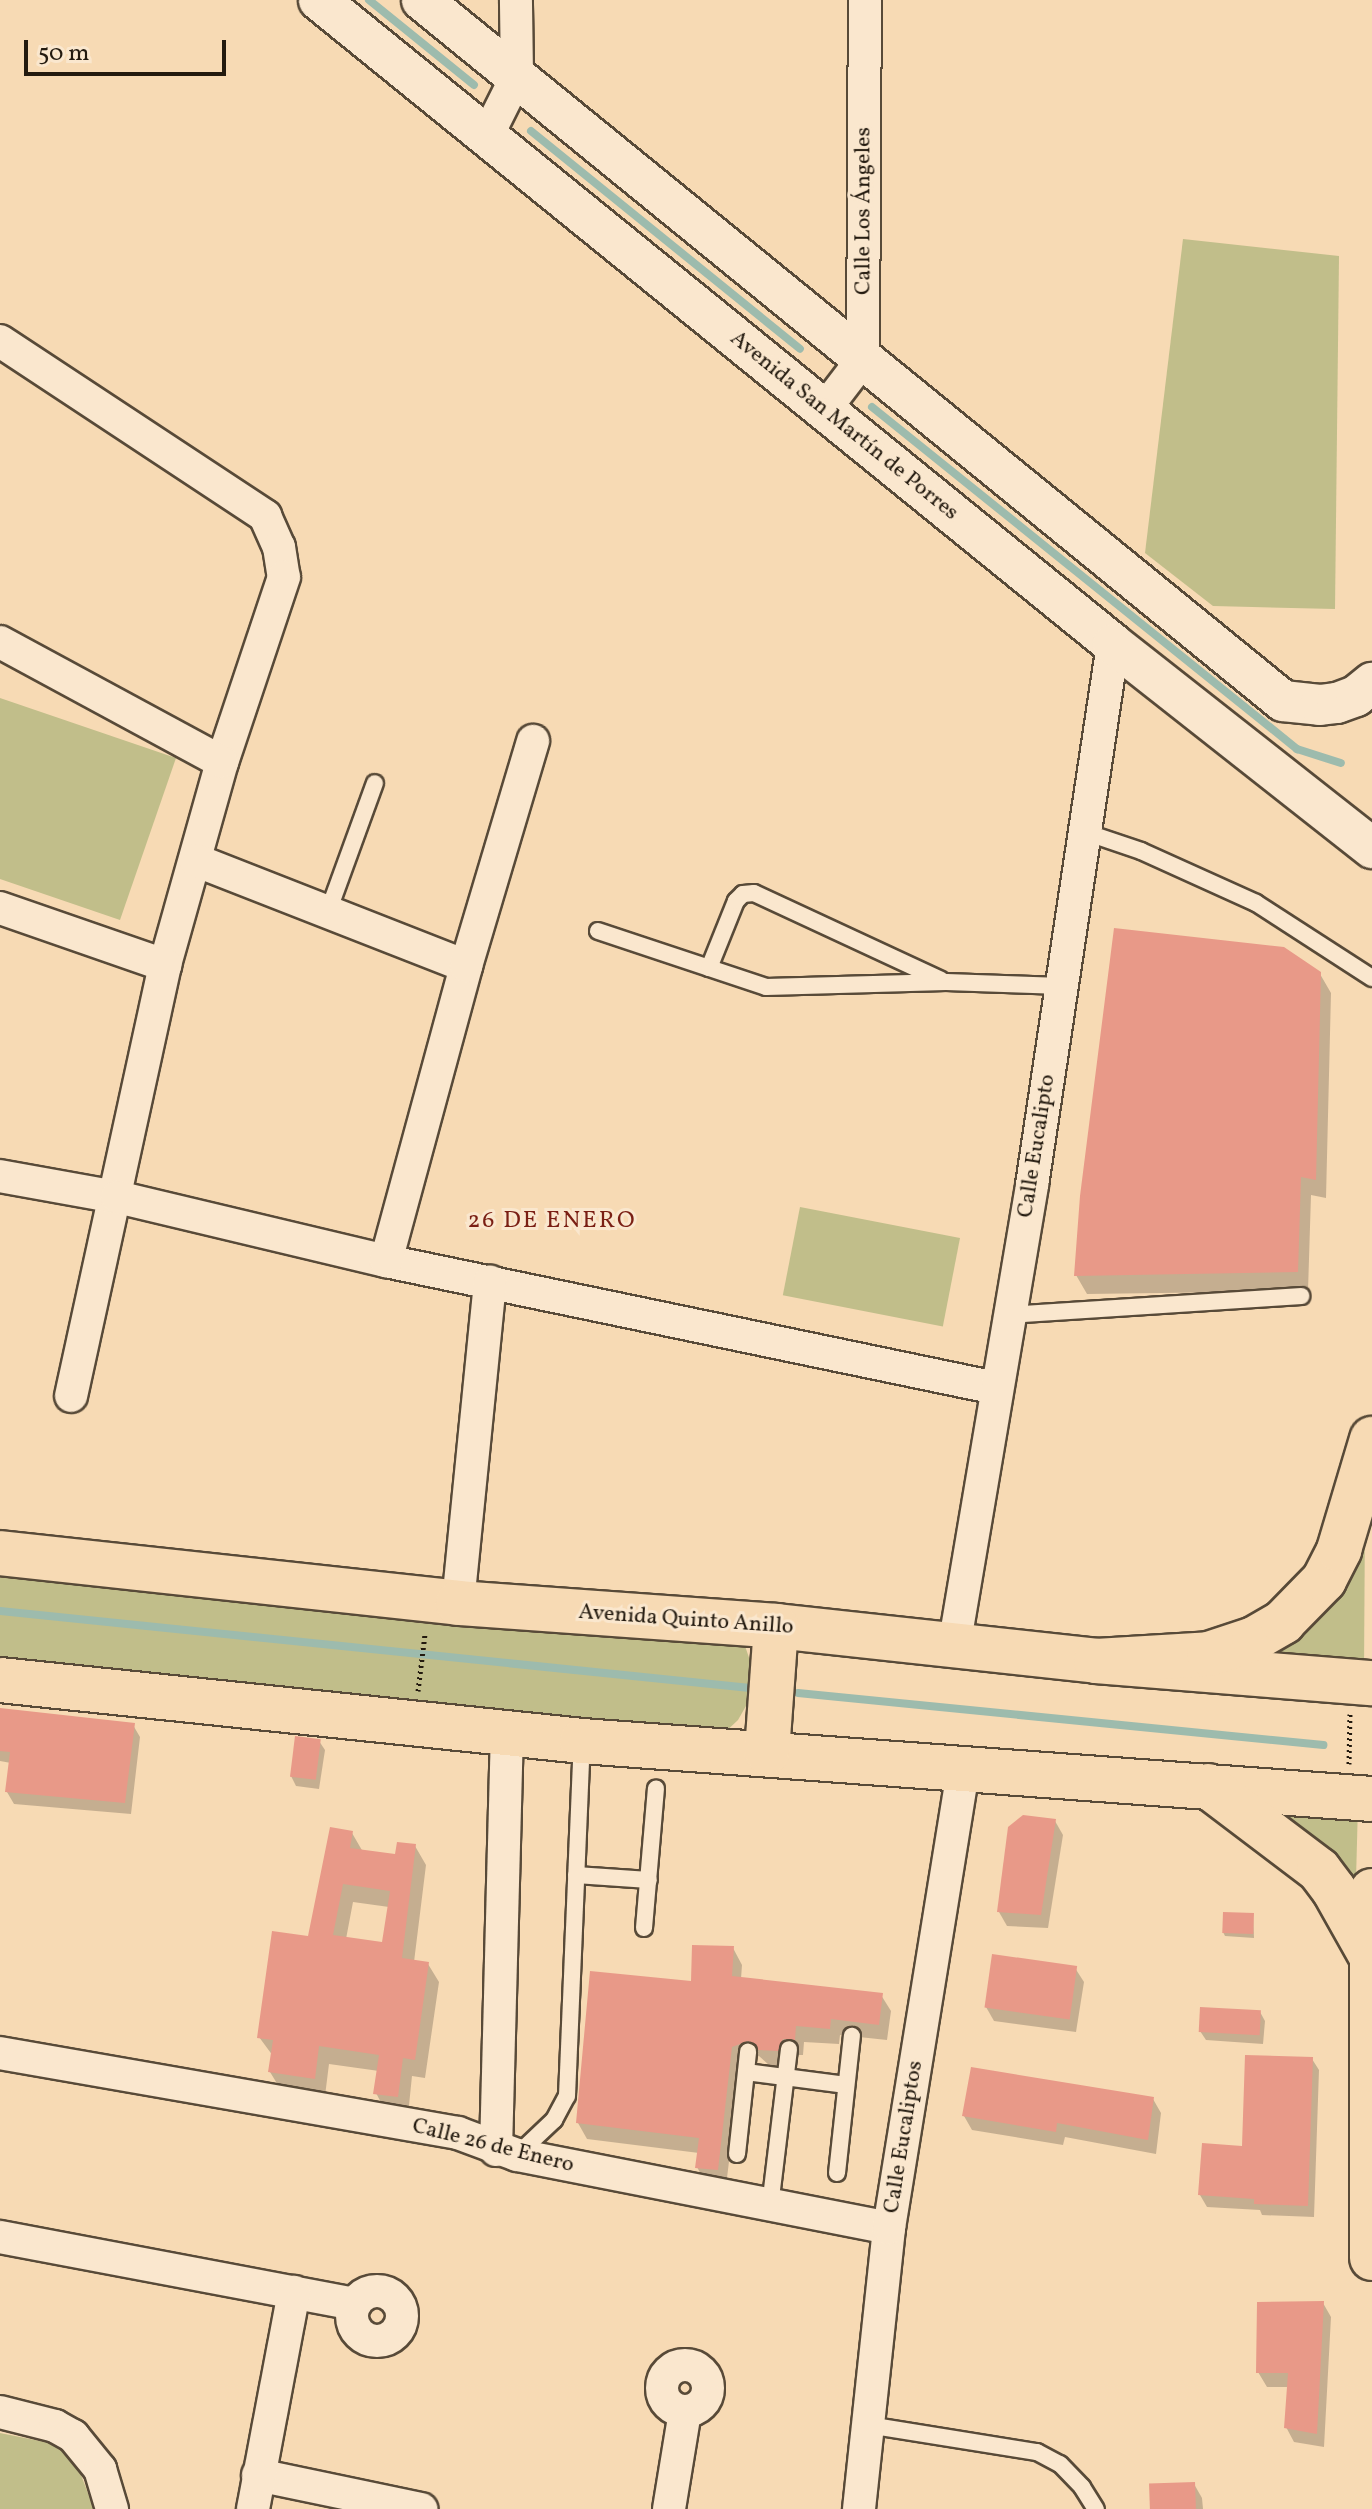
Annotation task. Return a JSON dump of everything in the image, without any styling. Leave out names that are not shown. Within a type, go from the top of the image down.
[{"type":"main road","points":[[1096,1661],[1209,1654],[1254,1639],[1283,1622],[1324,1580],[1339,1550],[1372,1439]]},
{"type":"main road","name":"Avenida Quinto Anillo","points":[[0,1553],[442,1616],[776,1626],[1096,1661],[1372,1683]]},
{"type":"main road","points":[[767,1752],[776,1626]]},
{"type":"main road","points":[[0,1680],[582,1741],[767,1752],[1372,1799]]},
{"type":"main road","points":[[1208,1786],[1319,1870],[1334,1890],[1370,1954]]},
{"type":"main road","points":[[1372,1891],[1372,2258]]},
{"type":"street","name":"Avenida San Martín de Porres","points":[[319,0],[1113,644],[1372,848]]},
{"type":"street","points":[[422,0],[1283,701],[1320,705],[1337,703],[1356,696],[1372,683]]},
{"type":"street","points":[[487,136],[517,76],[516,0]]},
{"type":"street","name":"Calle Los Ángeles","points":[[863,359],[865,0]]},
{"type":"street","points":[[0,341],[265,516],[279,547],[284,577],[222,762],[165,965],[117,1197],[71,1396]]},
{"type":"street","points":[[824,410],[863,359]]},
{"type":"street","points":[[0,642],[222,762]]},
{"type":"street","name":"Calle Eucalipto","points":[[954,1647],[1062,986],[1113,644]]},
{"type":"street","points":[[386,1261],[466,966],[533,741]]},
{"type":"street","points":[[195,860],[466,966]]},
{"type":"street","points":[[0,908],[165,965]]},
{"type":"street","points":[[0,1176],[117,1197],[386,1261],[996,1388]]},
{"type":"street","points":[[442,1616],[490,1282]]},
{"type":"street","points":[[506,2152],[507,1734]]},
{"type":"street","name":"Calle Eucaliptos","points":[[859,2509],[889,2228],[964,1767]]},
{"type":"street","name":"Calle 26 de Enero","points":[[0,2053],[458,2133],[506,2152],[889,2228]]},
{"type":"street","points":[[0,2237],[355,2304]]},
{"type":"street","points":[[253,2509],[294,2292]]},
{"type":"street","points":[[669,2509],[685,2411]]},
{"type":"street","points":[[0,2412],[55,2426],[73,2436],[100,2469],[112,2509]]},
{"type":"street","points":[[258,2475],[421,2509]]},
{"type":"lane","points":[[328,912],[375,783]]},
{"type":"lane","points":[[1085,832],[1154,856],[1256,903],[1372,978]]},
{"type":"lane","points":[[709,968],[736,901],[743,894],[754,893],[946,982]]},
{"type":"lane","points":[[598,931],[766,987],[946,982],[1062,986]]},
{"type":"lane","points":[[1008,1315],[1301,1296]]},
{"type":"lane","points":[[506,2152],[554,2120],[567,2096],[582,1741]]},
{"type":"lane","points":[[644,1928],[656,1789]]},
{"type":"lane","points":[[576,1875],[649,1880]]},
{"type":"lane","points":[[837,2173],[852,2036]]},
{"type":"lane","points":[[770,2206],[789,2049]]},
{"type":"lane","points":[[737,2154],[748,2052]]},
{"type":"lane","points":[[746,2072],[846,2085]]},
{"type":"lane","points":[[868,2425],[1037,2452],[1060,2464],[1082,2487],[1096,2509]]},
{"type":"path","points":[[420,1674],[442,1616]]},
{"type":"shaded area","points":[[1183,239],[1339,256],[1335,609],[1213,606],[1145,553]]},
{"type":"shaded area","points":[[0,698],[176,758],[120,920],[0,879]]},
{"type":"shaded area","points":[[800,1207],[960,1238],[943,1326],[783,1295]]},
{"type":"shaded area","points":[[1365,1513],[1364,1672],[1238,1652]]},
{"type":"shaded area","points":[[0,1563],[736,1637],[745,1646],[755,1675],[746,1706],[738,1720],[721,1736],[0,1661]]},
{"type":"shaded area","points":[[1358,1804],[1355,1918],[1264,1808]]},
{"type":"shaded area","points":[[0,2433],[55,2444],[78,2467],[94,2509],[0,2509]]},
{"type":"building","points":[[1114,928],[1284,947],[1321,972],[1316,1180],[1301,1177],[1298,1272],[1074,1276],[1080,1196]]},
{"type":"building","points":[[0,1708],[135,1723],[125,1803],[5,1792],[10,1752],[0,1751]]},
{"type":"building","points":[[295,1736],[321,1739],[316,1780],[290,1777]]},
{"type":"building","points":[[1023,1815],[1056,1819],[1041,1915],[997,1912],[1008,1827]]},
{"type":"building","points":[[330,1827],[353,1831],[350,1848],[395,1854],[397,1842],[416,1844],[402,1958],[429,1962],[415,2060],[403,2058],[398,2097],[373,2094],[379,2055],[319,2046],[315,2079],[268,2072],[273,2040],[257,2038],[272,1931],[308,1936]],"holes":[[[343,1884],[390,1891],[382,1942],[333,1935]]]},
{"type":"building","points":[[1223,1912],[1254,1913],[1253,1934],[1222,1933]]},
{"type":"building","points":[[692,1945],[734,1946],[732,1976],[883,1993],[879,2025],[831,2019],[830,2029],[796,2026],[795,2040],[783,2039],[778,2051],[758,2050],[748,2041],[732,2047],[718,2170],[695,2168],[699,2138],[576,2123],[590,1971],[691,1981]]},
{"type":"building","points":[[992,1954],[1077,1966],[1070,2019],[984,2007]]},
{"type":"building","points":[[1200,2007],[1261,2010],[1260,2035],[1199,2032]]},
{"type":"building","points":[[1245,2055],[1313,2057],[1308,2206],[1254,2204],[1254,2199],[1198,2195],[1202,2143],[1242,2146]]},
{"type":"building","points":[[971,2067],[1154,2097],[1148,2140],[1057,2123],[1056,2132],[962,2116]]},
{"type":"building","points":[[1324,2301],[1317,2434],[1284,2428],[1288,2373],[1256,2373],[1257,2302]]},
{"type":"building","points":[[1195,2482],[1196,2509],[1150,2509],[1149,2484]]},
{"type":"waterway","points":[[369,0],[474,85]]},
{"type":"waterway","points":[[531,131],[800,349]]},
{"type":"waterway","points":[[872,407],[1297,749],[1341,763]]},
{"type":"waterway","points":[[0,1611],[750,1688]]},
{"type":"waterway","points":[[798,1693],[1323,1745]]},
{"type":"district","name":"26 DE ENERO","points":[[552,1222]]}]
